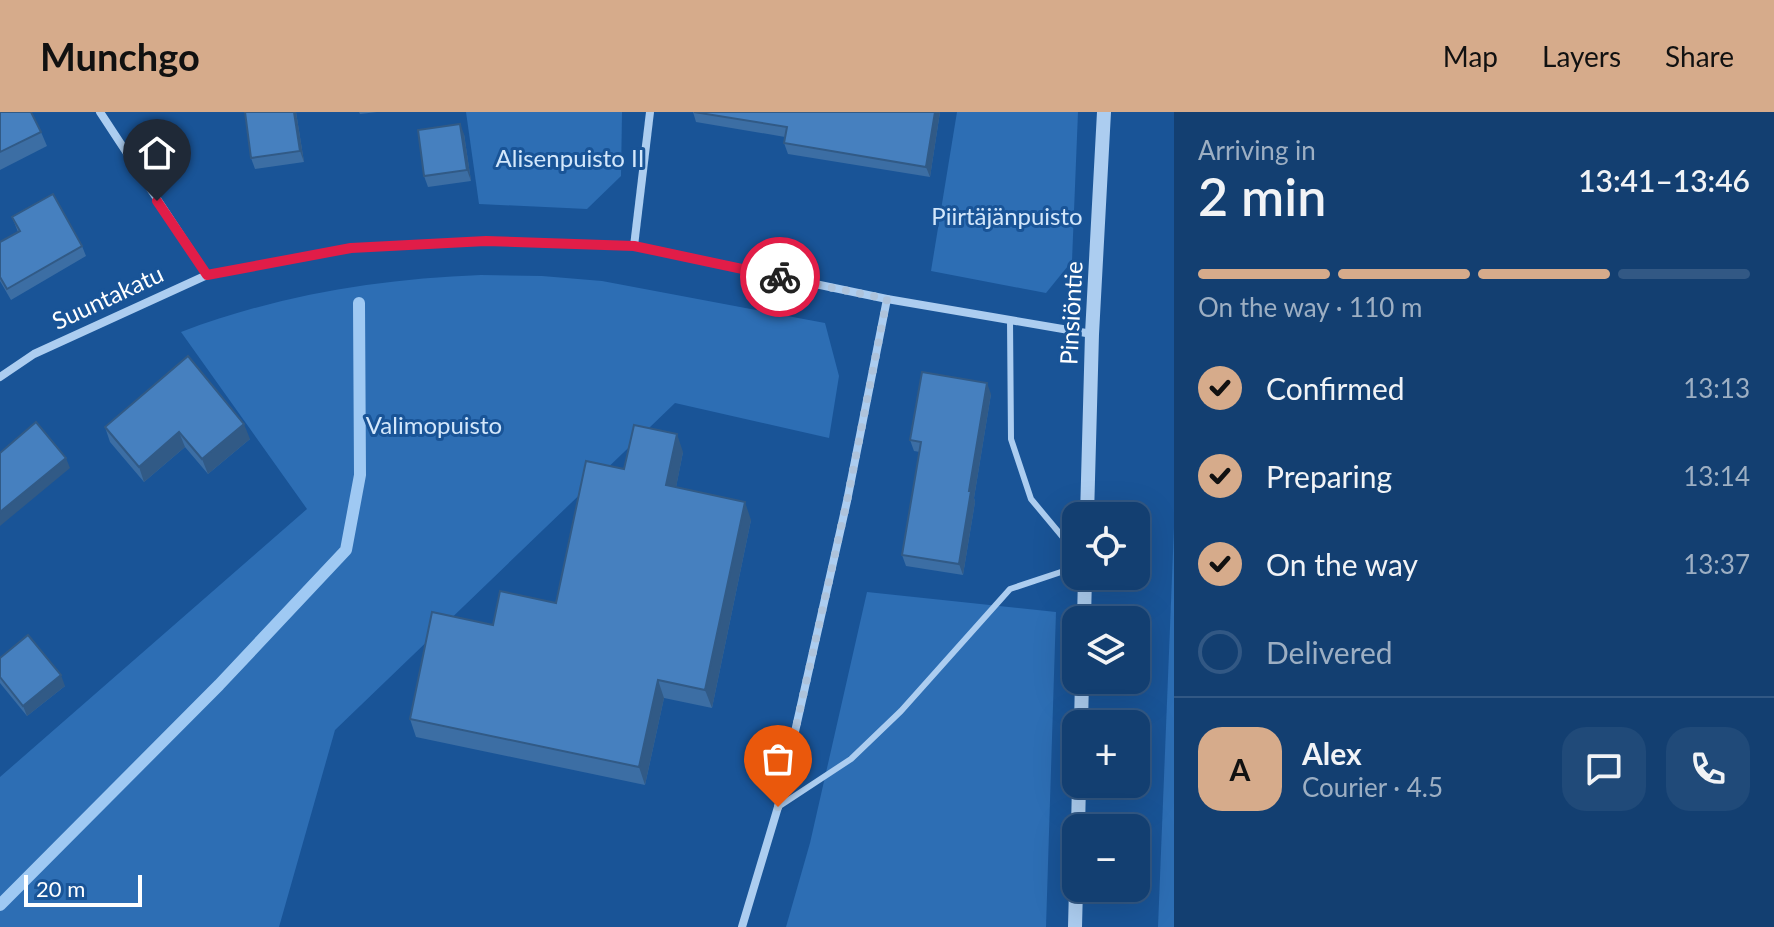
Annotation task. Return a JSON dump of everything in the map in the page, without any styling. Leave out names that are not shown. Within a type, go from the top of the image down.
[{"type":"street","points":[[100,112],[207,275]]},
{"type":"street","points":[[634,246],[650,112]]},
{"type":"street","name":"Pinsiöntie","points":[[1087,502],[1092,334],[1104,112]]},
{"type":"street","name":"Suuntakatu","points":[[0,377],[34,354],[207,275],[351,248],[486,241],[634,246],[887,299],[1092,334]]},
{"type":"street","points":[[742,927],[778,807],[847,501],[887,299]]},
{"type":"street","points":[[1075,927],[1076,902]]},
{"type":"lane","points":[[1010,321],[1011,439],[1031,499],[1062,536]]},
{"type":"lane","points":[[778,807],[851,759],[901,711],[1010,589],[1062,572]]},
{"type":"green space","name":"Alisenpuisto II","points":[[466,112],[622,112],[621,176],[587,209],[479,204]]},
{"type":"green space","name":"Piirtäjänpuisto","points":[[957,112],[1078,112],[1072,261],[1046,293],[931,271]]},
{"type":"green space","name":"Valimopuisto","points":[[481,275],[602,281],[825,323],[839,376],[829,438],[675,403],[335,730],[279,927],[0,927],[0,777],[307,509],[181,332],[254,308],[329,291],[404,280]]},
{"type":"green space","points":[[1174,527],[1174,927],[1158,927]]},
{"type":"green space","points":[[867,592],[1056,612],[1046,927],[786,927],[810,843]]},
{"type":"building","points":[[0,112],[31,112],[41,132],[0,152]]},
{"type":"building","points":[[245,112],[294,112],[300,151],[251,158]]},
{"type":"building","points":[[694,112],[935,112],[926,167],[784,143],[787,127]]},
{"type":"building","points":[[460,124],[467,170],[424,176],[418,130]]},
{"type":"building","points":[[53,194],[82,246],[7,289],[0,277],[0,242],[20,231],[12,217]]},
{"type":"building","points":[[188,356],[244,424],[202,459],[179,432],[139,467],[105,427]]},
{"type":"building","points":[[922,372],[987,383],[959,564],[902,555],[921,442],[910,440]]},
{"type":"building","points":[[36,422],[66,458],[0,512],[0,453]]},
{"type":"building","points":[[634,425],[677,434],[666,485],[745,502],[705,690],[658,680],[639,767],[410,719],[432,612],[493,625],[500,591],[556,603],[586,461],[624,469]]},
{"type":"building","points":[[28,635],[61,675],[23,706],[0,677],[0,658]]},
{"type":"waterway","points":[[0,905],[219,685],[346,550],[360,475],[359,303]]},
{"type":"way so far","points":[[778,807],[847,501],[887,299],[780,277]]},
{"type":"route","points":[[157,201],[207,275],[351,248],[486,241],[634,246],[780,277]]}]
